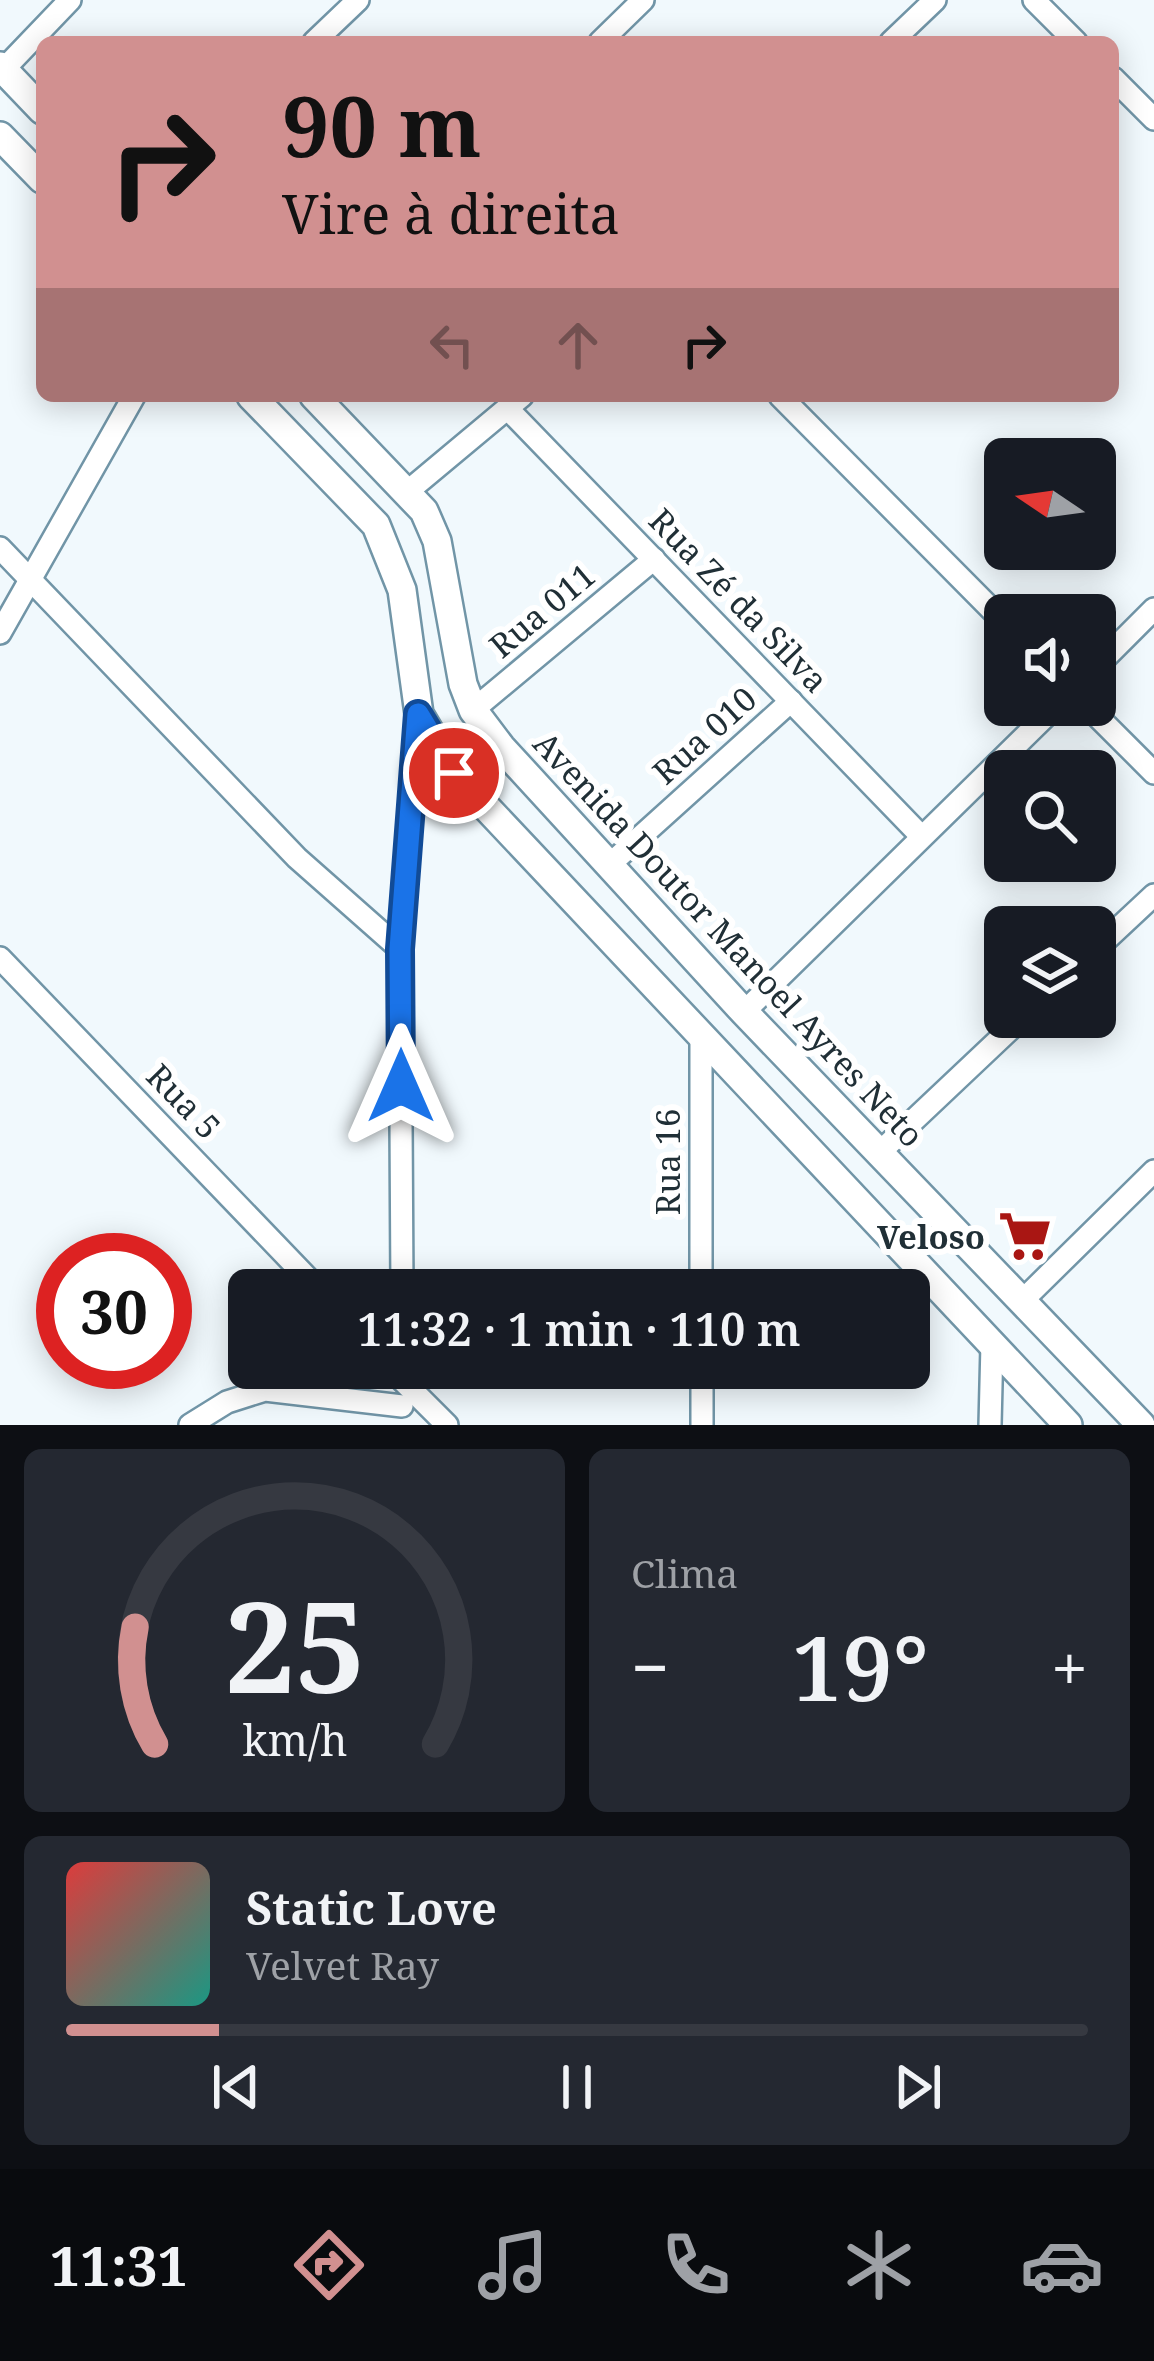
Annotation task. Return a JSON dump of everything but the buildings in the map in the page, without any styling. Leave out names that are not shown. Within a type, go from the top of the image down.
[{"type":"street","points":[[36,104],[2,68],[70,0]]},
{"type":"street","points":[[320,36],[358,0]]},
{"type":"street","points":[[606,36],[643,0]]},
{"type":"street","points":[[897,36],[935,0]]},
{"type":"street","points":[[1034,0],[1070,36]]},
{"type":"street","points":[[1119,85],[1154,119]]},
{"type":"street","points":[[0,136],[36,173]]},
{"type":"street","points":[[0,633],[131,402]]},
{"type":"street","points":[[257,402],[376,525],[401,590],[418,714],[400,949],[402,1269]]},
{"type":"street","name":"Avenida Doutor Manoel Ayres Neto","points":[[320,402],[424,511],[437,541],[463,684],[473,710],[529,780],[744,1012],[1141,1425]]},
{"type":"street","points":[[786,402],[984,602]]},
{"type":"street","points":[[407,492],[515,403]]},
{"type":"street","name":"Rua Zé da Silva","points":[[515,403],[654,560],[921,836]]},
{"type":"street","points":[[0,548],[282,842],[400,949]]},
{"type":"street","name":"Rua 011","points":[[473,710],[654,560]]},
{"type":"street","points":[[1116,647],[1154,609]]},
{"type":"street","name":"Rua 010","points":[[608,866],[791,701]]},
{"type":"street","points":[[418,714],[446,762],[495,817],[1068,1425]]},
{"type":"street","points":[[744,1012],[1035,726]]},
{"type":"street","points":[[1107,726],[1154,773]]},
{"type":"street","points":[[495,817],[529,780]]},
{"type":"street","points":[[1116,930],[1154,895]]},
{"type":"street","name":"Rua 5","points":[[0,958],[299,1269]]},
{"type":"street","name":"Rua 16","points":[[701,1034],[701,1269]]},
{"type":"street","points":[[879,1153],[1001,1038]]},
{"type":"street","points":[[1024,1299],[1154,1171]]},
{"type":"street","points":[[990,1425],[992,1344]]},
{"type":"street","points":[[414,1389],[447,1425]]},
{"type":"street","points":[[702,1389],[702,1425]]},
{"type":"street","points":[[190,1425],[227,1402],[265,1390],[402,1416]]},
{"type":"place","name":"Veloso","points":[[1025,1236]]},
{"type":"route","points":[[401,1086],[400,949],[418,714],[454,773]]}]
